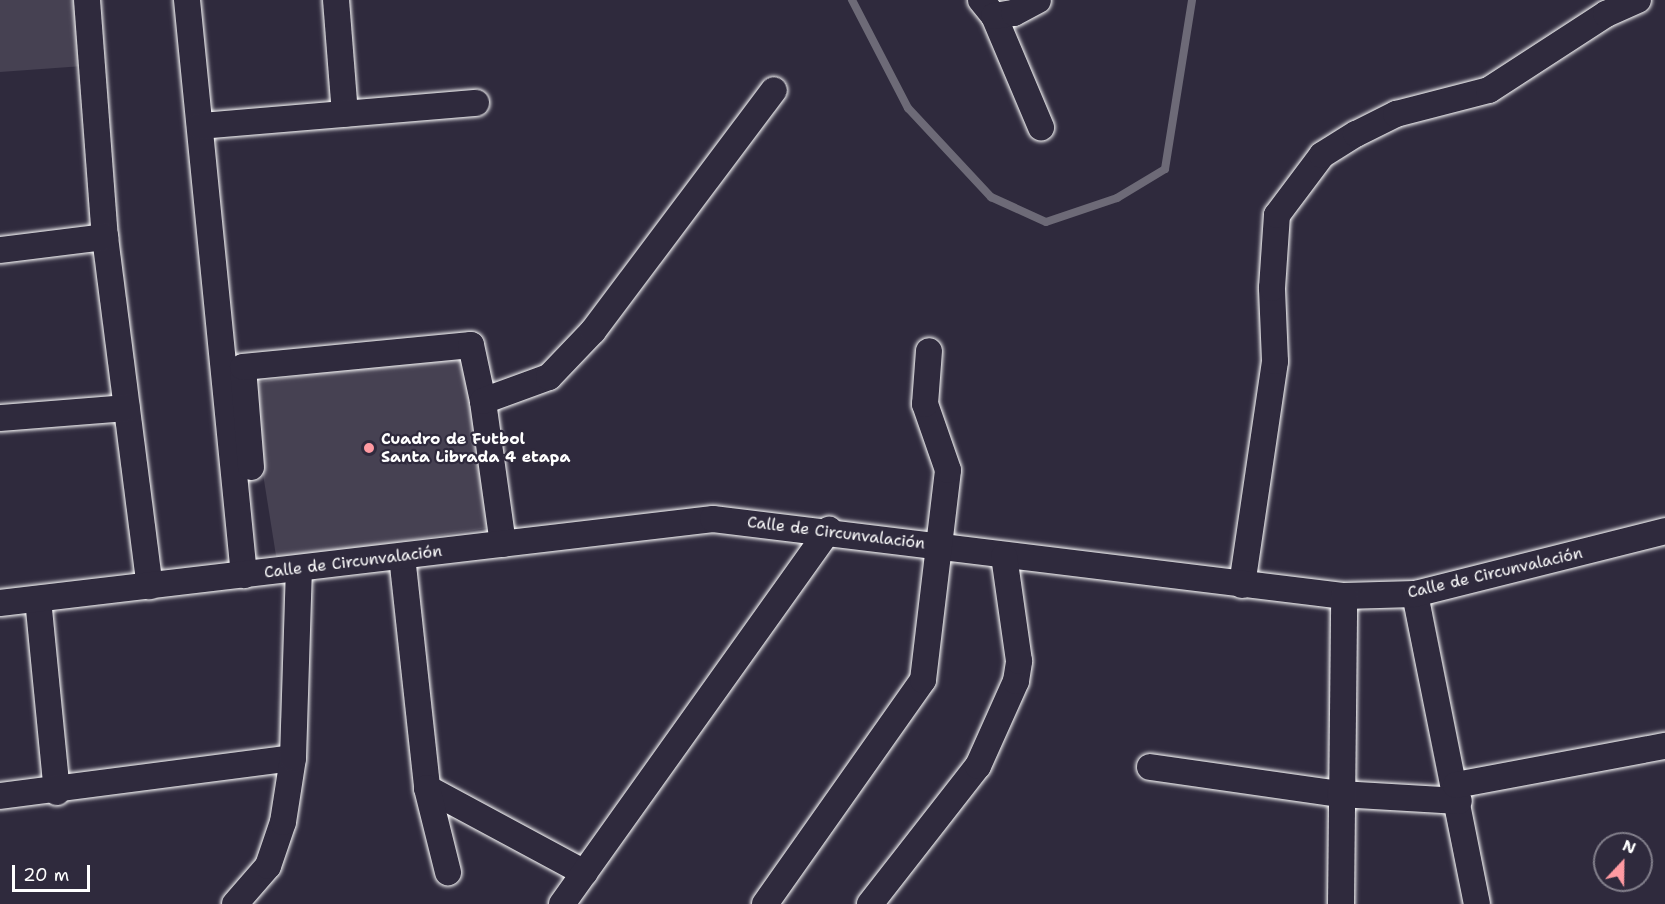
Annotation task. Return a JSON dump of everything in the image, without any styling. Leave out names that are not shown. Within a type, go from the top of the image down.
[{"type":"street","points":[[87,0],[105,237],[150,586]]},
{"type":"street","points":[[187,0],[244,575]]},
{"type":"street","points":[[336,0],[345,114]]},
{"type":"street","points":[[987,8],[1014,13],[1038,0]]},
{"type":"street","points":[[1242,585],[1275,361],[1272,288],[1277,215],[1322,155],[1356,134],[1396,114],[1490,90],[1596,20],[1638,0]]},
{"type":"street","points":[[987,8],[1041,127]]},
{"type":"street","points":[[483,401],[549,377],[593,331],[774,90]]},
{"type":"street","points":[[200,126],[476,104]]},
{"type":"street","points":[[0,250],[105,237]]},
{"type":"street","points":[[251,467],[243,367],[471,345],[483,401],[503,544]]},
{"type":"street","points":[[765,904],[923,680],[942,546],[948,470],[925,404],[928,351]]},
{"type":"street","points":[[0,418],[127,408]]},
{"type":"street","name":"Calle de Circunvalación","points":[[0,603],[713,519],[829,529],[1004,556],[1344,596],[1415,594],[1665,531]]},
{"type":"street","points":[[562,904],[829,529]]},
{"type":"street","points":[[402,556],[427,789],[447,872]]},
{"type":"street","points":[[870,904],[978,766],[1016,681],[1019,661],[1004,556]]},
{"type":"street","points":[[235,904],[268,866],[278,844],[293,758],[299,569]]},
{"type":"street","points":[[1415,594],[1458,793],[1477,904]]},
{"type":"street","points":[[1341,904],[1340,794],[1344,596]]},
{"type":"street","points":[[38,599],[57,792]]},
{"type":"street","points":[[1150,767],[1340,794],[1458,793],[1665,746]]},
{"type":"street","points":[[0,796],[57,792],[293,758]]},
{"type":"street","points":[[427,789],[585,873]]},
{"type":"shaded area","points":[[0,0],[92,0],[97,65],[0,72]]},
{"type":"shaded area","name":"Cuadro de Futbol Santa Librada 4 etapa","points":[[467,349],[495,527],[277,561],[249,384]]},
{"type":"waterway","points":[[852,0],[908,108],[991,197],[1046,222],[1117,198],[1165,169],[1192,0]]},
{"type":"place","name":"Cuadro de Futbol Santa Librada 4 etapa","points":[[369,448]]}]
